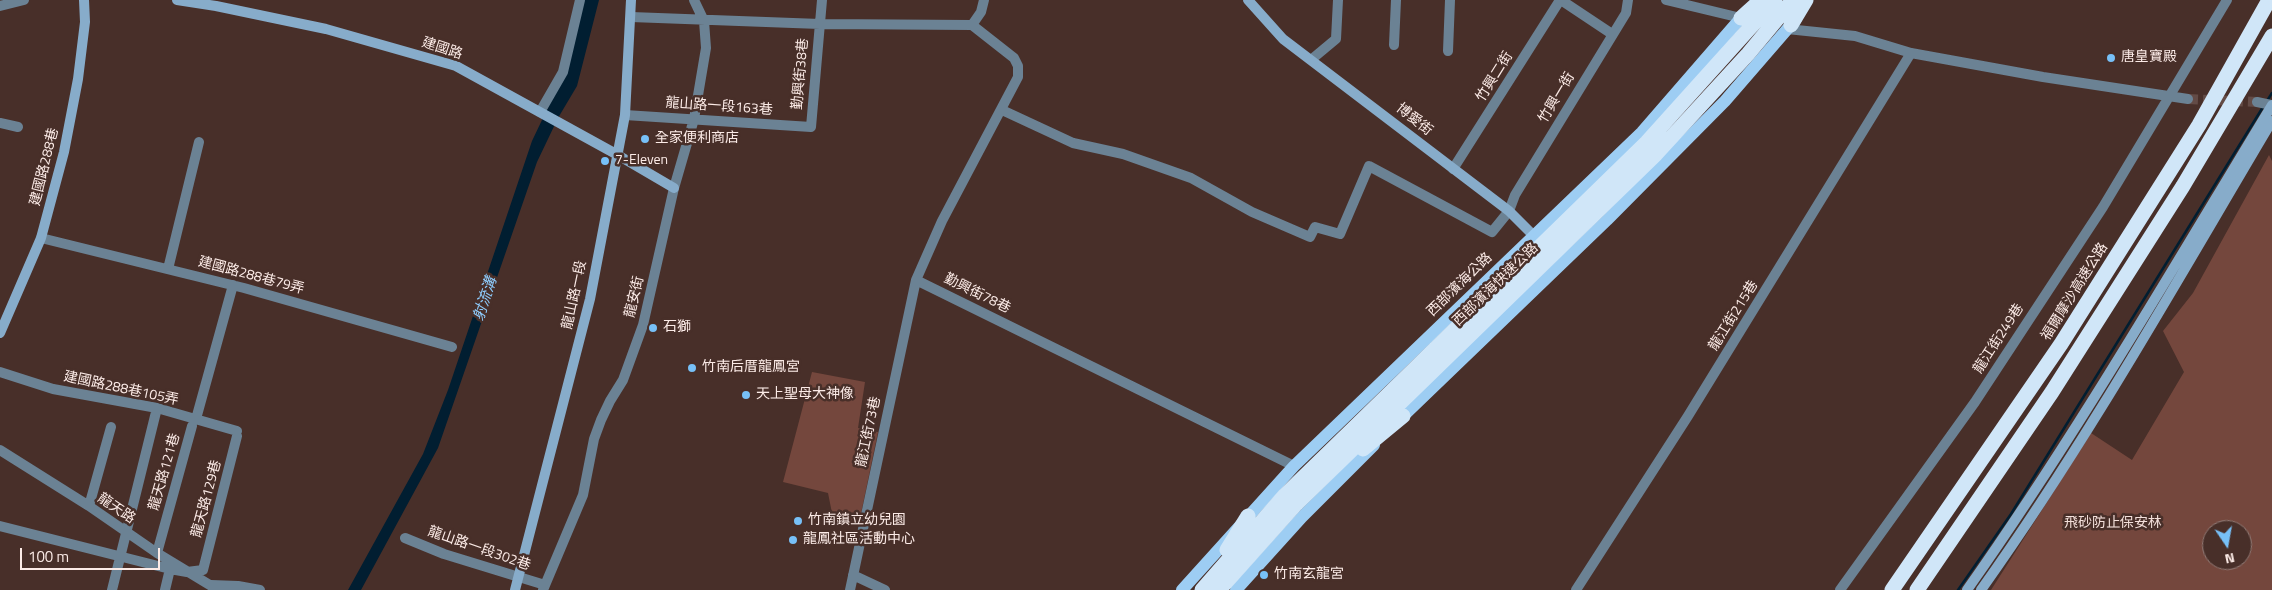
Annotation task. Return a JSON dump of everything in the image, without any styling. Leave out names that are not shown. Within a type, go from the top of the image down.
[{"type":"highway","points":[[1741,18],[1761,0]]},
{"type":"highway","name":"西部濱海快速公路","points":[[1208,589],[1296,504],[1547,249],[1775,0]]},
{"type":"highway","name":"西部濱海快速公路","points":[[1208,589],[1285,495],[1547,249],[1656,154],[1748,54],[1792,0]]},
{"type":"highway","points":[[1789,27],[1806,0]]},
{"type":"highway","name":"福爾摩沙高速公路","points":[[1892,590],[2067,336],[2200,125],[2269,0]]},
{"type":"highway","points":[[1917,590],[2052,392],[2183,186],[2272,36]]},
{"type":"highway","points":[[1296,504],[1403,416]]},
{"type":"highway","points":[[1208,589],[1248,516]]},
{"type":"main road","name":"西部濱海公路","points":[[1236,590],[1302,517],[1403,416],[1547,249],[1642,132],[1757,0]]},
{"type":"main road","name":"西部濱海公路","points":[[1182,590],[1294,466],[1547,249],[1725,101],[1810,0]]},
{"type":"street","points":[[0,6],[24,0]]},
{"type":"street","name":"建國路288巷","points":[[0,333],[41,238],[64,152],[78,79],[85,22],[84,0]]},
{"type":"street","name":"建國路","points":[[177,0],[216,6],[326,29],[456,66],[674,188]]},
{"type":"street","points":[[541,112],[563,72],[580,0]]},
{"type":"street","name":"龍山路一段","points":[[515,590],[590,299],[624,115],[631,0]]},
{"type":"street","name":"龍安街","points":[[544,588],[583,495],[594,439],[601,420],[623,380],[643,325],[674,188],[694,119],[706,48],[704,21],[694,0]]},
{"type":"street","name":"勤興街38巷","points":[[811,127],[822,0]]},
{"type":"street","points":[[972,25],[981,12],[984,0]]},
{"type":"street","name":"博愛街","points":[[1248,0],[1283,39],[1312,59],[1509,211],[1547,249]]},
{"type":"street","points":[[1312,59],[1336,39],[1338,0]]},
{"type":"street","points":[[1394,46],[1396,0]]},
{"type":"street","points":[[1448,51],[1450,0]]},
{"type":"street","name":"竹興二街","points":[[1453,169],[1561,0],[1612,34]]},
{"type":"street","name":"竹興一街","points":[[1002,110],[1073,143],[1123,154],[1191,178],[1252,212],[1310,237],[1315,227],[1340,234],[1369,166],[1492,232],[1509,211],[1515,195],[1626,12],[1628,0]]},
{"type":"street","points":[[1666,0],[1741,18]]},
{"type":"street","name":"龍江街249巷","points":[[1840,590],[1975,402],[2103,207],[2227,0]]},
{"type":"street","points":[[631,18],[820,24],[972,25],[1014,58],[1018,66],[1018,76],[1002,110],[942,221],[916,280]]},
{"type":"street","points":[[1789,27],[1855,36],[1911,53],[2043,77],[2188,99]]},
{"type":"street","name":"龍江街215巷","points":[[1576,590],[1688,416],[1911,53]]},
{"type":"street","points":[[1967,590],[2000,543],[2121,354],[2266,104]]},
{"type":"street","name":"龍山路一段163巷","points":[[624,115],[811,127]]},
{"type":"street","points":[[1981,590],[2116,384],[2272,121]]},
{"type":"street","points":[[0,123],[18,127]]},
{"type":"street","points":[[168,269],[199,142]]},
{"type":"street","name":"建國路288巷79弄","points":[[41,238],[233,285],[452,347]]},
{"type":"street","name":"勤興街78巷","points":[[916,280],[1294,466]]},
{"type":"street","name":"龍江街73巷","points":[[850,590],[916,280]]},
{"type":"street","name":"龍天路121巷","points":[[157,553],[233,285]]},
{"type":"street","name":"建國路288巷105弄","points":[[0,372],[53,389],[157,408],[194,423],[237,433]]},
{"type":"street","points":[[112,590],[157,408]]},
{"type":"street","points":[[89,506],[111,426]]},
{"type":"street","name":"龍天路129巷","points":[[186,572],[202,570],[237,433]]},
{"type":"street","name":"龍天路","points":[[0,450],[89,506],[186,572],[214,588]]},
{"type":"street","points":[[0,526],[186,572]]},
{"type":"street","name":"龍山路一段302巷","points":[[405,538],[444,554],[544,588]]},
{"type":"street","points":[[165,590],[170,569]]},
{"type":"street","points":[[853,575],[885,590]]},
{"type":"street","points":[[214,588],[238,586],[260,590]]},
{"type":"green space","name":"飛砂防止保安林","points":[[2269,155],[2272,161],[2272,590],[1991,590],[2091,433],[2132,460],[2184,372],[2163,331],[2193,293]]},
{"type":"green space","points":[[812,372],[865,382],[858,428],[878,432],[859,523],[833,518],[828,493],[783,482]]},
{"type":"water","name":"射流溝","points":[[583,0],[599,0],[577,86],[558,118],[537,162],[438,448],[361,590],[348,590],[423,454],[448,390],[532,141],[570,61]]},
{"type":"waterway","points":[[2267,101],[2272,93]]},
{"type":"waterway","points":[[1958,590],[2011,514],[2263,107]]},
{"type":"tunnel","points":[[2188,99],[2257,102]]},
{"type":"place","name":"唐皇寶殿","points":[[2111,58]]},
{"type":"place","name":"全家便利商店","points":[[645,139]]},
{"type":"place","name":"7-Eleven","points":[[605,161]]},
{"type":"place","name":"石獅","points":[[653,328]]},
{"type":"place","name":"竹南后厝龍鳳宮","points":[[692,368]]},
{"type":"place","name":"天上聖母大神像","points":[[746,395]]},
{"type":"place","name":"竹南鎮立幼兒園","points":[[798,521]]},
{"type":"place","name":"龍鳳社區活動中心","points":[[793,540]]},
{"type":"place","name":"竹南玄龍宮","points":[[1264,575]]}]
